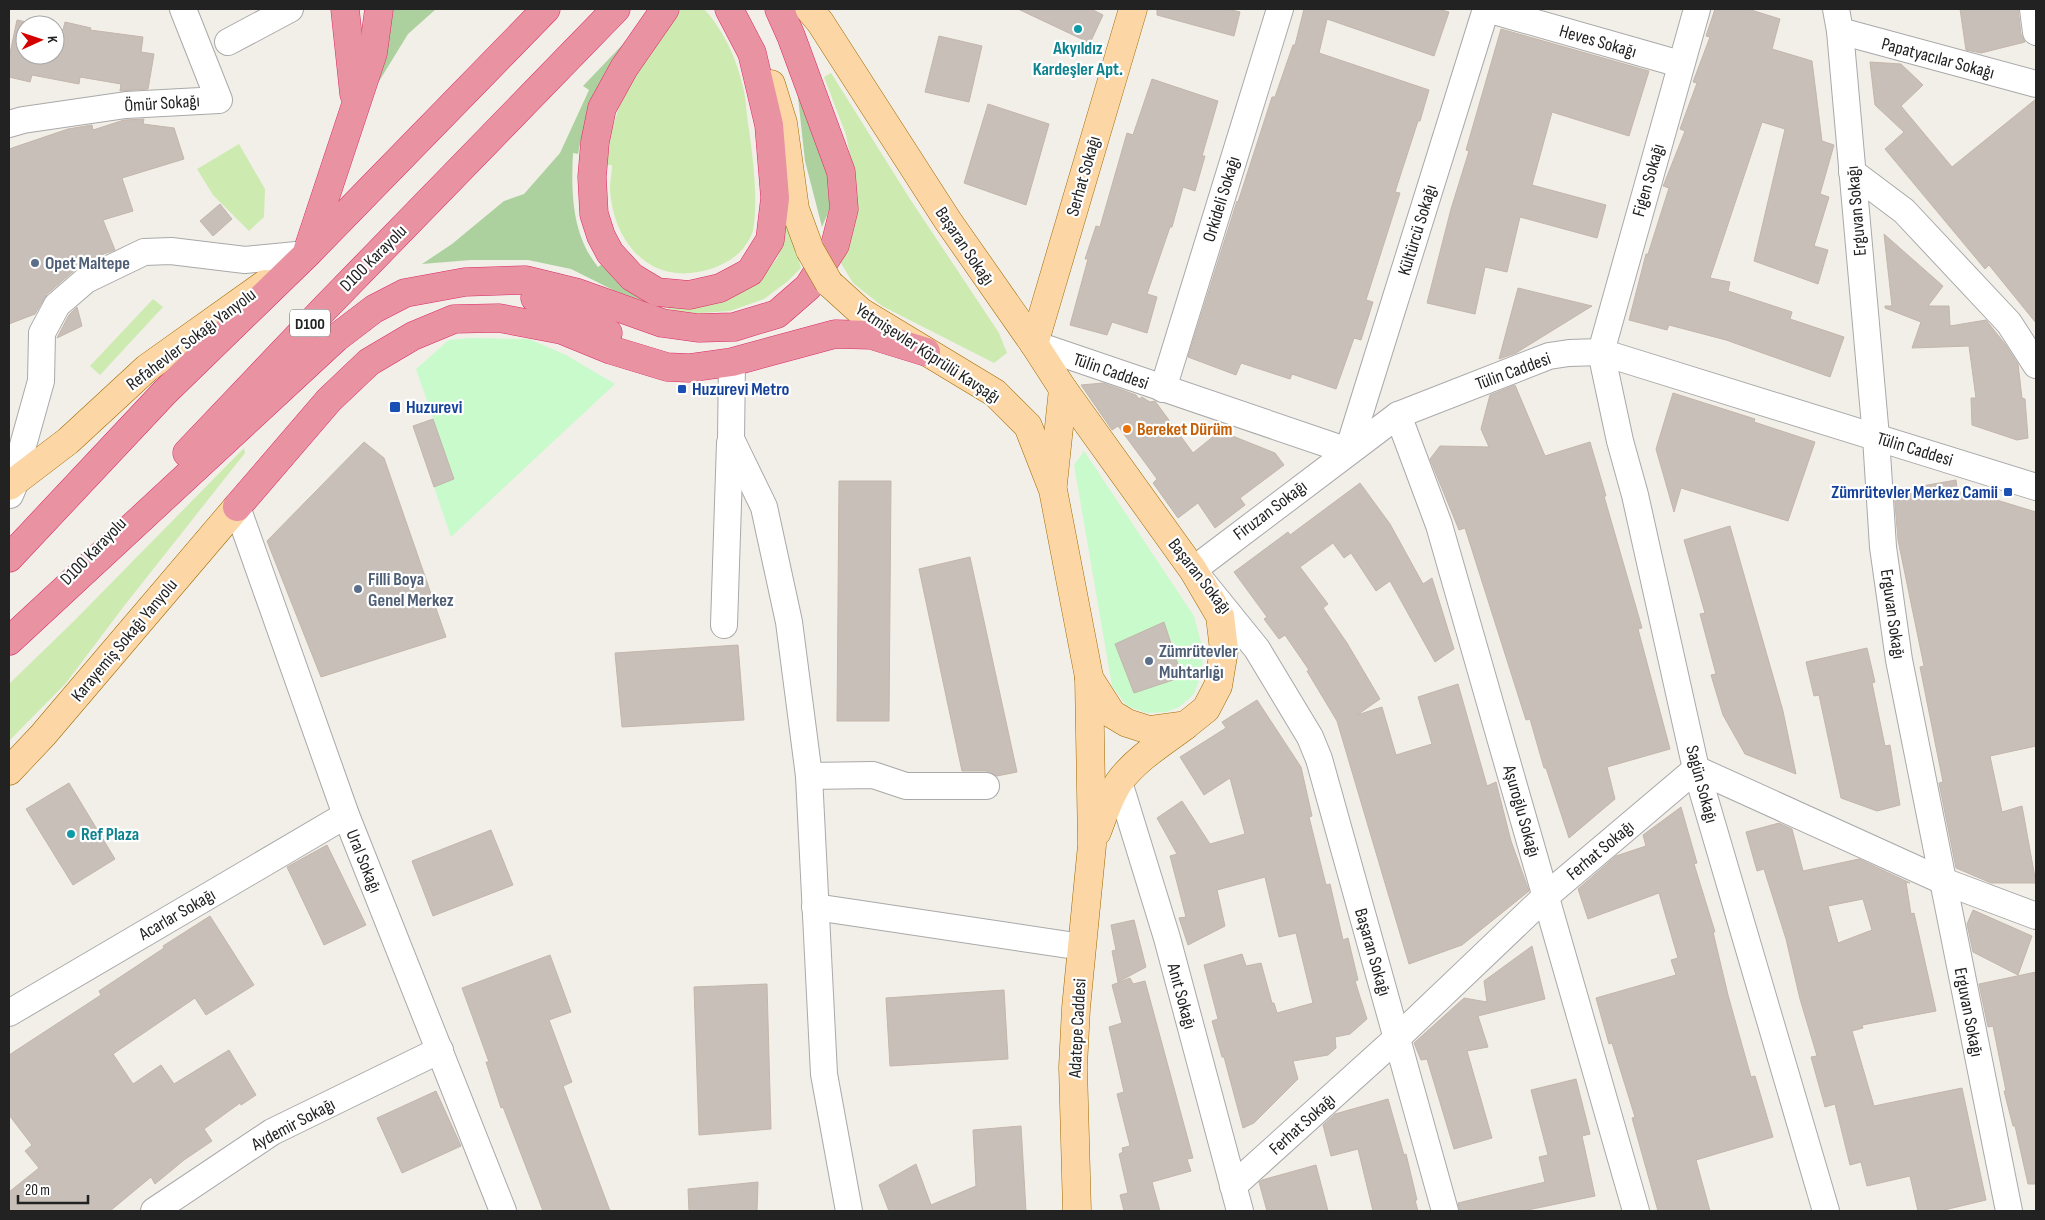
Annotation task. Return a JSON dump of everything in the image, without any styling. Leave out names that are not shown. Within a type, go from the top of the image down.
[{"type":"highway","points":[[345,9],[355,103]]},
{"type":"highway","points":[[307,254],[372,53],[379,9]]},
{"type":"highway","points":[[9,558],[165,392],[307,254],[546,9]]},
{"type":"highway","name":"D100 Karayolu","points":[[9,640],[326,307],[616,9]]},
{"type":"highway","points":[[665,9],[624,68],[602,108],[595,142],[592,177],[594,214],[601,236],[610,253],[632,277],[657,292],[689,295],[720,288],[750,272],[770,240],[776,198],[769,125],[752,53],[729,9]]},
{"type":"highway","points":[[9,640],[336,338],[374,309],[405,293],[465,282],[526,280],[575,292],[662,323],[698,328],[734,327],[777,314],[808,287],[835,244],[844,209],[841,172],[792,36],[780,9]]},
{"type":"highway","points":[[336,338],[389,307],[453,293],[489,292],[522,294],[568,310],[667,367]]},
{"type":"highway","points":[[236,507],[329,400],[369,362],[413,336],[454,319],[499,318],[562,330],[611,350],[667,367],[689,368],[732,362],[835,334],[871,336],[926,352]]},
{"type":"main road","name":"Yetmişevler Köprülü Kavşağı","points":[[740,9],[761,50],[783,122],[795,210],[810,250],[828,283],[861,312],[995,393],[1028,426],[1053,490],[1089,677]]},
{"type":"main road","name":"Başaran Sokağı","points":[[809,9],[820,22],[948,222],[1034,344],[1063,389],[1193,570]]},
{"type":"main road","name":"Serhat Sokağı","points":[[1034,344],[1133,9]]},
{"type":"main road","name":"Refahevler Sokağı Yanyolu","points":[[11,489],[68,441],[146,368],[307,254]]},
{"type":"main road","points":[[1053,490],[1063,389]]},
{"type":"main road","name":"Karayemiş Sokağı Yanyolu","points":[[9,771],[43,735],[236,507]]},
{"type":"main road","name":"Adatepe Caddesi","points":[[1092,846],[1106,808],[1119,782],[1150,752],[1206,709],[1218,686],[1224,650],[1220,616],[1193,570]]},
{"type":"main road","points":[[1089,677],[1112,714],[1127,723],[1149,730],[1186,725]]},
{"type":"main road","name":"Adatepe Caddesi","points":[[1077,1211],[1073,1067],[1076,1008],[1092,846],[1089,677]]},
{"type":"street","name":"Ömür Sokağı","points":[[9,124],[24,120],[126,105],[219,100],[183,9]]},
{"type":"street","points":[[228,42],[290,9]]},
{"type":"street","name":"Orkideli Sokağı","points":[[1163,389],[1280,9]]},
{"type":"street","name":"Heves Sokağı","points":[[1487,9],[1680,64]]},
{"type":"street","name":"Kültürcü Sokağı","points":[[1348,451],[1487,9]]},
{"type":"street","name":"Figen Sokağı","points":[[1601,352],[1696,9]]},
{"type":"street","points":[[2033,9],[2036,32]]},
{"type":"street","name":"Papatyacılar Sokağı","points":[[1838,20],[2036,84]]},
{"type":"street","name":"Erguvan Sokağı","points":[[1838,20],[1876,437],[1883,547],[1899,660],[2009,1211]]},
{"type":"street","points":[[1852,172],[1904,211],[2008,323],[2036,365]]},
{"type":"street","points":[[11,489],[41,381],[42,333],[57,305],[86,280],[144,252],[171,251],[245,260],[307,254]]},
{"type":"street","name":"Tülin Caddesi","points":[[1034,344],[1348,451],[1398,415],[1549,356],[1601,352],[2036,487]]},
{"type":"street","name":"Sagün Sokağı","points":[[1601,352],[1696,769],[1828,1210]]},
{"type":"street","points":[[724,625],[732,362]]},
{"type":"street","name":"Aşuroğlu Sokağı","points":[[1398,415],[1440,525],[1636,1211]]},
{"type":"street","points":[[731,439],[764,507],[789,622],[809,776],[824,1074],[849,1211]]},
{"type":"street","name":"Firuzan Sokağı","points":[[1193,570],[1348,451]]},
{"type":"street","name":"Ural Sokağı","points":[[236,507],[346,815],[503,1211]]},
{"type":"street","name":"Başaran Sokağı","points":[[1193,570],[1257,649],[1310,737],[1319,759],[1445,1211]]},
{"type":"street","points":[[1696,769],[1943,881],[2036,916]]},
{"type":"street","name":"Ferhat Sokağı","points":[[1234,1186],[1397,1038],[1546,896],[1696,769]]},
{"type":"street","points":[[809,776],[873,775],[906,786],[986,786]]},
{"type":"street","name":"Anıt Sokağı","points":[[1119,782],[1167,938],[1240,1211]]},
{"type":"street","name":"Acarlar Sokağı","points":[[9,1013],[346,815]]},
{"type":"street","points":[[815,907],[1082,947]]},
{"type":"street","name":"Aydemir Sokağı","points":[[154,1211],[272,1132],[440,1050]]},
{"type":"green space","points":[[389,9],[436,9],[408,34],[370,96]]},
{"type":"green space","points":[[677,9],[704,9],[717,25],[732,53],[745,95],[755,189],[755,217],[752,232],[742,250],[728,261],[710,269],[679,273],[662,270],[647,263],[625,239],[617,223],[612,206],[610,188],[612,165],[606,165],[613,126],[624,92]]},
{"type":"green space","points":[[626,41],[610,68],[591,109],[578,154],[573,153],[573,198],[578,227],[589,255],[598,267],[602,264],[650,303],[615,291],[571,269],[528,260],[471,260],[422,264],[452,244],[504,201],[524,194],[560,153],[589,90],[583,86]]},
{"type":"green space","points":[[831,73],[910,199],[999,333],[1007,353],[994,363],[882,306],[853,283],[839,260],[853,171],[846,135],[824,77]]},
{"type":"green space","points":[[797,88],[815,130],[828,174],[830,205],[822,227],[805,161]]},
{"type":"green space","points":[[239,144],[265,189],[264,217],[249,231],[213,195],[197,169]]},
{"type":"green space","points":[[787,223],[801,268],[788,281],[764,299],[730,311],[686,314],[650,303],[744,291],[765,274],[778,257]]},
{"type":"green space","points":[[153,299],[163,307],[100,375],[90,366]]},
{"type":"green space","points":[[471,338],[529,339],[566,355],[615,384],[451,537],[434,487],[454,479],[416,369],[449,340]]},
{"type":"green space","points":[[244,448],[245,453],[124,606],[66,683],[9,741],[9,684],[73,622]]},
{"type":"green space","points":[[1084,451],[1194,616],[1203,650],[1202,672],[1194,694],[1179,707],[1166,712],[1147,713],[1127,706],[1112,686],[1074,465]]},
{"type":"building","name":"Akyıldız Kardeşler Apt.","points":[[1018,9],[1091,9],[1103,15],[1090,43]]},
{"type":"building","points":[[1157,9],[1227,9],[1240,12],[1234,36],[1157,15]]},
{"type":"building","points":[[1304,9],[1438,9],[1449,12],[1434,56],[1327,19],[1319,53],[1429,90],[1395,192],[1400,193],[1366,300],[1373,302],[1361,340],[1354,338],[1336,389],[1292,374],[1290,379],[1241,363],[1236,375],[1188,357],[1272,97],[1275,97],[1293,45],[1295,45]]},
{"type":"building","points":[[1715,9],[1748,9],[1780,19],[1772,49],[1812,61],[1822,141],[1834,145],[1820,194],[1829,197],[1814,246],[1828,250],[1818,284],[1754,261],[1785,129],[1762,122],[1710,278],[1730,282],[1728,291],[1792,312],[1790,319],[1844,337],[1830,377],[1726,340],[1669,325],[1667,330],[1629,320],[1646,254],[1648,254],[1669,188],[1663,186],[1685,131],[1680,129],[1697,83],[1693,82],[1710,37],[1706,36]]},
{"type":"building","points":[[1960,9],[2018,9],[2021,34],[2025,42],[1981,53],[1966,50]]},
{"type":"building","points":[[65,22],[91,28],[90,30],[143,37],[141,52],[154,54],[148,89],[120,91],[121,84],[80,77],[79,84],[32,75],[30,82],[9,77],[9,58],[15,30],[15,65],[65,65]]},
{"type":"building","points":[[1501,29],[1649,71],[1629,136],[1552,112],[1532,185],[1606,205],[1597,238],[1520,217],[1507,272],[1485,267],[1475,314],[1427,303],[1451,209],[1469,151],[1466,150]]},
{"type":"building","points":[[939,36],[982,46],[969,102],[925,92]]},
{"type":"building","points":[[1870,62],[1901,64],[1923,85],[1901,106],[1952,167],[2036,99],[2036,323],[1989,265],[1985,269],[1885,149],[1904,132],[1875,105]]},
{"type":"building","points":[[1152,79],[1218,101],[1202,156],[1205,156],[1195,191],[1183,187],[1172,227],[1170,227],[1147,294],[1157,297],[1147,333],[1112,322],[1107,335],[1070,325],[1088,259],[1085,259],[1096,226],[1100,227],[1127,133],[1133,135]]},
{"type":"building","points":[[988,104],[1049,124],[1026,205],[964,183]]},
{"type":"building","points":[[144,119],[143,124],[174,128],[184,159],[122,178],[133,211],[103,220],[115,250],[84,261],[85,264],[76,269],[47,294],[35,314],[9,324],[9,149],[68,129],[92,125],[93,130],[124,120]]},
{"type":"building","points":[[220,204],[232,219],[213,236],[200,221]]},
{"type":"building","points":[[1884,234],[1943,286],[1928,306],[1949,306],[1950,326],[1986,320],[2005,344],[2018,364],[2022,398],[2025,399],[2028,438],[2017,440],[1972,425],[1971,398],[1976,398],[1969,346],[1912,348],[1921,322],[1885,308],[1885,306],[1892,306]]},
{"type":"building","points":[[1518,288],[1592,306],[1516,353],[1499,359]]},
{"type":"building","points":[[77,307],[82,326],[57,338],[69,315]]},
{"type":"building","points":[[1103,383],[1136,395],[1139,399],[1142,397],[1150,402],[1155,401],[1193,453],[1220,431],[1275,453],[1284,465],[1240,498],[1245,505],[1215,528],[1198,503],[1178,518],[1153,483],[1157,479],[1118,426],[1112,430],[1081,385]]},
{"type":"building","points":[[1515,385],[1545,456],[1590,442],[1642,628],[1638,629],[1670,749],[1607,767],[1615,799],[1569,838],[1546,768],[1544,768],[1530,719],[1526,720],[1465,528],[1459,530],[1430,459],[1440,446],[1489,447],[1481,429],[1490,395]]},
{"type":"building","points":[[1673,393],[1755,419],[1754,422],[1815,442],[1788,521],[1681,488],[1674,512],[1656,449]]},
{"type":"building","points":[[433,419],[454,479],[434,487],[413,426]]},
{"type":"building","name":"Filli Boya Genel Merkez","points":[[364,442],[384,458],[446,637],[321,677],[267,541]]},
{"type":"building","points":[[1956,480],[1957,488],[2036,512],[2036,746],[1990,756],[2002,812],[2022,806],[2036,883],[1991,883],[1956,868],[1939,783],[1943,782],[1920,667],[1924,666],[1898,540],[1894,491]]},
{"type":"building","points":[[839,481],[891,481],[889,721],[837,721]]},
{"type":"building","points":[[1360,483],[1390,524],[1423,584],[1432,578],[1454,649],[1435,662],[1390,581],[1376,591],[1351,553],[1344,558],[1333,543],[1300,567],[1328,604],[1323,608],[1347,643],[1380,699],[1357,715],[1382,707],[1396,755],[1432,744],[1418,697],[1458,684],[1487,786],[1496,782],[1511,841],[1529,891],[1462,945],[1409,964],[1337,721],[1307,671],[1309,670],[1285,635],[1279,639],[1264,619],[1267,617],[1234,572],[1288,532],[1290,535]]},
{"type":"building","points":[[1730,526],[1783,711],[1796,774],[1745,754],[1723,715],[1711,675],[1716,674],[1700,614],[1705,613],[1684,540]]},
{"type":"building","points":[[970,557],[1017,772],[997,776],[986,771],[962,771],[919,569]]},
{"type":"building","name":"Zümrütevler Muhtarlığı","points":[[1164,622],[1182,677],[1134,693],[1115,644]]},
{"type":"building","points":[[738,645],[744,720],[622,727],[615,653]]},
{"type":"building","points":[[1867,648],[1875,682],[1872,683],[1885,746],[1890,745],[1900,805],[1877,811],[1841,798],[1819,695],[1814,696],[1806,662]]},
{"type":"building","points":[[1257,700],[1301,767],[1312,816],[1309,817],[1326,885],[1330,884],[1343,940],[1348,938],[1358,980],[1355,981],[1367,1019],[1350,1034],[1335,1037],[1336,1048],[1328,1055],[1293,1061],[1298,1079],[1254,1123],[1243,1128],[1224,1057],[1222,1057],[1212,1021],[1218,1019],[1204,965],[1242,954],[1246,966],[1261,963],[1272,1003],[1274,1003],[1277,1013],[1313,1003],[1296,933],[1279,937],[1265,877],[1217,890],[1225,926],[1188,945],[1179,918],[1186,917],[1170,856],[1177,854],[1157,818],[1182,801],[1210,844],[1245,834],[1230,778],[1204,795],[1180,757],[1226,728],[1222,722]]},
{"type":"building","name":"Ref Plaza","points":[[69,783],[115,859],[73,885],[26,809]]},
{"type":"building","points":[[1681,807],[1697,863],[1694,864],[1715,932],[1713,932],[1728,995],[1751,1077],[1755,1076],[1773,1137],[1696,1160],[1710,1211],[1658,1211],[1632,1118],[1635,1117],[1612,1043],[1609,1044],[1596,998],[1676,975],[1671,960],[1678,958],[1659,893],[1588,919],[1578,889],[1616,856],[1646,846],[1643,835]]},
{"type":"building","points":[[1779,823],[1792,829],[1803,871],[1859,859],[1910,883],[1906,882],[1911,914],[1914,913],[1936,1011],[1862,1025],[1863,1028],[1852,1031],[1874,1106],[1962,1088],[1986,1200],[1940,1211],[1918,1211],[1910,1176],[1867,1186],[1861,1162],[1850,1165],[1835,1104],[1825,1107],[1811,1057],[1817,1056],[1800,999],[1786,939],[1764,869],[1757,871],[1746,832]],"holes":[[[1863,899],[1872,930],[1838,943],[1828,906]]]},
{"type":"building","points":[[491,830],[513,885],[433,916],[412,861]]},
{"type":"building","points":[[327,845],[366,925],[324,945],[287,867]]},
{"type":"building","points":[[1973,910],[2032,936],[2018,975],[1973,952],[1967,924]]},
{"type":"building","points":[[210,916],[254,985],[206,1015],[195,998],[113,1054],[133,1084],[161,1065],[174,1084],[229,1050],[256,1095],[241,1105],[240,1103],[204,1129],[212,1141],[184,1160],[155,1184],[151,1177],[110,1211],[9,1211],[9,1192],[39,1168],[25,1151],[32,1145],[9,1115],[9,1055],[101,995],[99,991]]},
{"type":"building","points":[[1134,920],[1146,967],[1118,982],[1112,951],[1116,950],[1111,925]]},
{"type":"building","points":[[1532,946],[1545,999],[1478,1016],[1488,1047],[1467,1051],[1492,1138],[1454,1149],[1427,1059],[1421,1060],[1414,1043],[1464,998],[1487,1002],[1484,981]]},
{"type":"building","points":[[550,955],[571,1012],[549,1020],[572,1082],[563,1086],[610,1211],[543,1211],[503,1107],[501,1108],[486,1062],[489,1062],[462,988]]},
{"type":"building","points":[[2036,972],[2036,1184],[2028,1184],[2015,1126],[2013,1126],[2004,1091],[2006,1091],[1993,1026],[1988,1027],[1979,984]]},
{"type":"building","points":[[1130,978],[1133,984],[1145,981],[1193,1158],[1187,1159],[1191,1171],[1152,1182],[1160,1211],[1124,1211],[1120,1195],[1128,1193],[1119,1154],[1123,1152],[1122,1148],[1130,1146],[1117,1094],[1124,1092],[1109,1027],[1122,1023],[1112,985]]},
{"type":"building","points":[[767,984],[771,1129],[699,1135],[694,987]]},
{"type":"building","points":[[1004,990],[1008,1059],[890,1066],[886,998]]},
{"type":"building","points":[[1576,1079],[1590,1134],[1582,1136],[1595,1196],[1523,1211],[1460,1211],[1458,1203],[1545,1182],[1539,1157],[1548,1155],[1531,1090]]},
{"type":"building","points":[[436,1091],[461,1146],[402,1173],[377,1118]]},
{"type":"building","points":[[1388,1099],[1404,1155],[1406,1154],[1418,1211],[1373,1211],[1358,1149],[1331,1156],[1323,1125],[1335,1114]]},
{"type":"building","points":[[1021,1126],[1026,1211],[889,1211],[879,1185],[916,1164],[931,1205],[976,1186],[973,1130]]},
{"type":"building","points":[[1316,1165],[1328,1211],[1267,1211],[1259,1182]]},
{"type":"building","points":[[758,1182],[757,1211],[689,1211],[688,1189]]},
{"type":"place","name":"Akyıldız Kardeşler Apt.","points":[[1078,29]]},
{"type":"place","name":"Opet Maltepe","points":[[35,263]]},
{"type":"place","name":"Huzurevi Metro","points":[[682,389]]},
{"type":"place","name":"Huzurevi","points":[[395,407]]},
{"type":"place","name":"Bereket Dürüm","points":[[1127,429]]},
{"type":"place","name":"Zümrütevler Merkez Camii","points":[[2008,492]]},
{"type":"place","name":"Filli Boya Genel Merkez","points":[[358,589]]},
{"type":"place","name":"Zümrütevler Muhtarlığı","points":[[1149,661]]},
{"type":"place","name":"Ref Plaza","points":[[71,834]]}]
